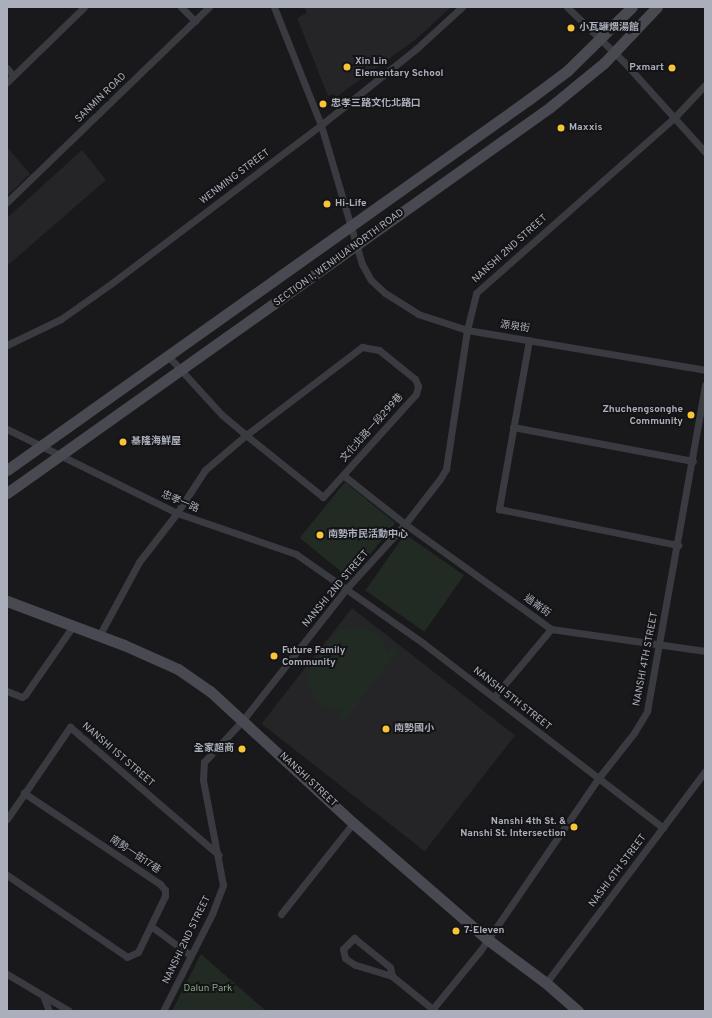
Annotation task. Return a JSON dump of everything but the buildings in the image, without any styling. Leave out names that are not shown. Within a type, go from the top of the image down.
[{"type":"street","points":[[7,82],[84,7]]},
{"type":"street","points":[[181,7],[195,21]]},
{"type":"street","name":"SANMIN ROAD","points":[[7,202],[208,7]]},
{"type":"street","name":"源泉街","points":[[274,7],[321,125],[356,246],[371,280],[385,293],[418,314],[467,330],[705,370]]},
{"type":"street","name":"WENMING STREET","points":[[7,345],[61,319],[321,125],[416,49],[462,7]]},
{"type":"street","points":[[567,7],[614,53],[705,152]]},
{"type":"street","name":"SECTION 1, WENHUA NORTH ROAD","points":[[7,470],[169,358],[567,71],[632,7]]},
{"type":"street","name":"SECTION 1, WENHUA NORTH ROAD","points":[[7,492],[180,372],[549,108],[614,53],[657,7]]},
{"type":"street","points":[[7,68],[13,76]]},
{"type":"street","name":"NANSHI 2ND STREET","points":[[163,1011],[221,893],[223,875],[203,780],[204,762],[243,720],[347,588],[405,524],[446,469],[467,330],[476,293],[674,118],[705,85]]},
{"type":"street","points":[[529,340],[499,509],[678,545]]},
{"type":"street","name":"文化北路一段299巷","points":[[99,636],[139,562],[177,513],[205,470],[246,435],[362,347],[380,350],[415,379],[418,386],[417,390],[323,497],[246,435],[180,372],[169,358]]},
{"type":"street","name":"NANSHI 4TH STREET","points":[[433,1011],[487,939],[597,780],[634,733],[647,711],[693,461],[705,385]]},
{"type":"street","points":[[514,427],[693,461]]},
{"type":"street","name":"忠孝一路","points":[[7,429],[177,513],[296,554],[347,588]]},
{"type":"street","name":"過崙街","points":[[343,475],[405,524],[551,629],[705,651]]},
{"type":"street","name":"NANSHI 5TH STREET","points":[[347,588],[494,697],[597,780],[663,828]]},
{"type":"street","name":"NANSHI STREET","points":[[7,601],[74,626],[178,669],[210,691],[353,823],[487,939],[546,983],[578,1011]]},
{"type":"street","points":[[7,691],[22,697],[25,695],[74,626]]},
{"type":"street","points":[[494,697],[551,629]]},
{"type":"street","name":"NANSHI 1ST STREET","points":[[7,819],[70,727],[219,856]]},
{"type":"street","name":"NASHI 6TH STREET","points":[[546,983],[705,771]]},
{"type":"street","name":"南勢一街17巷","points":[[7,875],[127,956],[138,952],[165,896],[165,890],[160,884],[24,793]]},
{"type":"street","points":[[281,914],[353,823]]},
{"type":"street","points":[[151,926],[190,955]]},
{"type":"street","points":[[392,976],[390,967],[354,938],[343,949],[345,958],[355,965],[392,976],[433,1011]]},
{"type":"street","points":[[7,974],[44,998],[54,1000],[69,1011]]},
{"type":"street","points":[[44,998],[49,1011]]},
{"type":"shaded area","name":"Xin Lin Elementary School","points":[[304,7],[451,7],[415,40],[336,97],[334,94],[328,96],[297,18],[307,13]]},
{"type":"shaded area","points":[[7,147],[30,174],[7,196]]},
{"type":"shaded area","points":[[82,150],[106,180],[7,266],[7,218]]},
{"type":"shaded area","name":"南勢國小","points":[[352,608],[515,735],[425,851],[261,724]]},
{"type":"green space","points":[[345,482],[396,523],[350,579],[300,538]]},
{"type":"green space","points":[[405,534],[464,575],[424,632],[365,591]]},
{"type":"green space","points":[[361,626],[376,632],[382,638],[387,652],[392,645],[399,650],[344,722],[337,717],[342,710],[328,709],[315,700],[308,685],[308,675],[312,664],[337,632],[344,627]]},
{"type":"green space","name":"Dalun Park","points":[[201,954],[266,1011],[172,1011]]},
{"type":"place","name":"小瓦罐煨湯館","points":[[571,28]]},
{"type":"place","name":"Xin Lin Elementary School","points":[[347,67]]},
{"type":"place","name":"Pxmart","points":[[672,68]]},
{"type":"place","name":"忠孝三路文化北路口","points":[[323,104]]},
{"type":"place","name":"Maxxis","points":[[561,128]]},
{"type":"place","name":"Hi-Life","points":[[327,204]]},
{"type":"place","name":"Zhuchengsonghe Community","points":[[691,415]]},
{"type":"place","name":"基隆海鮮屋","points":[[123,442]]},
{"type":"place","name":"南勢市民活動中心","points":[[320,535]]},
{"type":"place","name":"Future Family Community","points":[[274,656]]},
{"type":"place","name":"南勢國小","points":[[386,729]]},
{"type":"place","name":"全家超商","points":[[242,749]]},
{"type":"place","name":"Nanshi 4th St. & Nanshi St. Intersection","points":[[574,827]]},
{"type":"place","name":"7-Eleven","points":[[456,931]]}]
